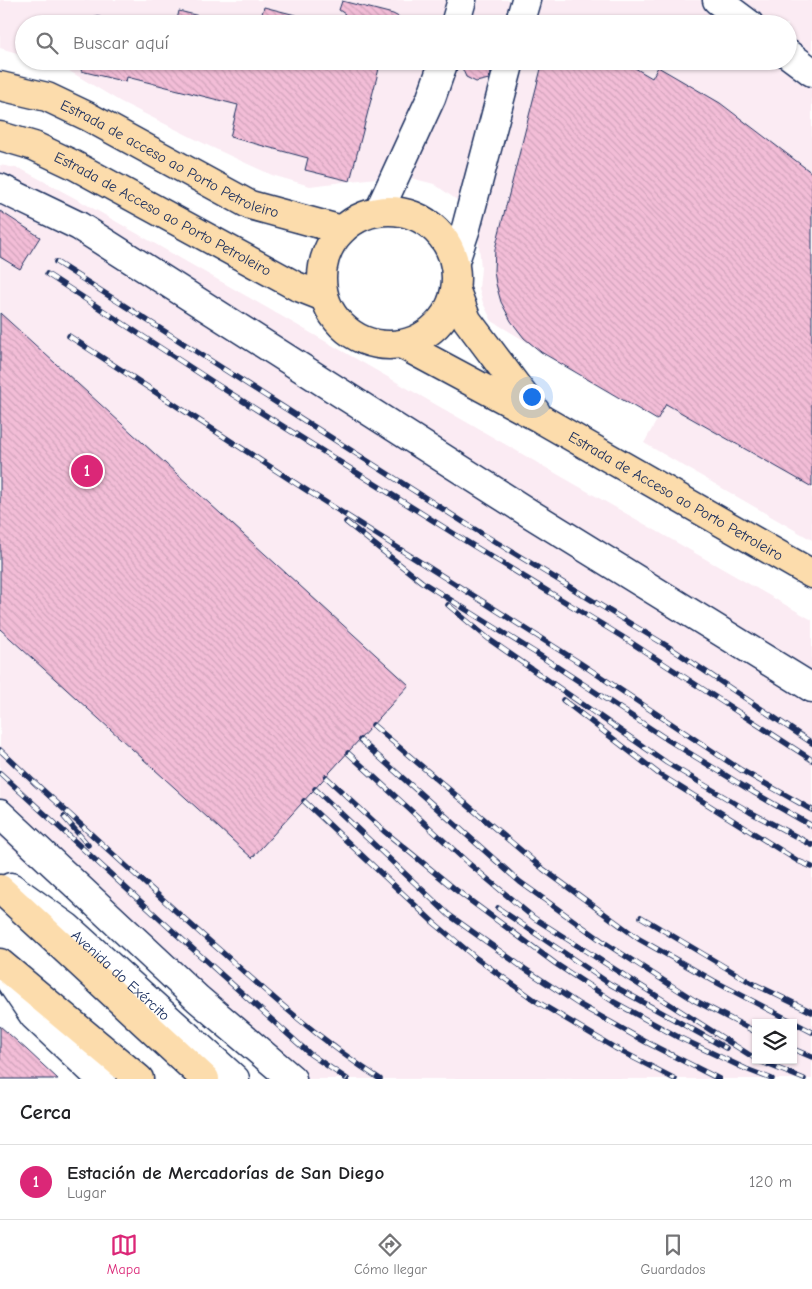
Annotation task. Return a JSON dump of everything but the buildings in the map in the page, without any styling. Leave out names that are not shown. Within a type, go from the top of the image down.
[{"type":"main road","name":"Estrada de acceso ao Porto Petroleiro","points":[[0,86],[47,97],[79,112],[250,204],[342,230]]},
{"type":"main road","name":"Estrada de Acceso ao Porto Petroleiro","points":[[0,136],[34,146],[72,164],[296,286],[324,297]]},
{"type":"main road","name":"Estrada de Acceso ao Porto Petroleiro","points":[[379,211],[399,211],[418,217],[434,227],[447,243],[455,261],[456,290],[450,309],[438,326],[422,338],[403,345],[383,346],[363,340],[346,330],[333,316],[324,297],[322,280],[324,261],[331,244],[342,230],[359,218],[379,211]]},
{"type":"main road","name":"Estrada de Acceso ao Porto Petroleiro","points":[[456,290],[467,320],[542,419]]},
{"type":"main road","name":"Estrada de Acceso ao Porto Petroleiro","points":[[403,345],[542,419],[812,574]]},
{"type":"main road","name":"Avenida do Exército","points":[[0,889],[206,1079]]},
{"type":"main road","points":[[0,964],[140,1079]]},
{"type":"street","points":[[458,15],[462,0]]},
{"type":"street","points":[[522,15],[526,0]]},
{"type":"street","points":[[717,1],[736,15]]},
{"type":"street","points":[[797,61],[812,72]]},
{"type":"street","points":[[379,211],[431,98],[441,70]]},
{"type":"street","points":[[455,261],[466,228],[508,70]]},
{"type":"street","points":[[0,188],[79,226],[521,507],[812,688]]},
{"type":"street","points":[[0,814],[198,999],[292,1079]]},
{"type":"street","name":"Avenida do Exército","points":[[0,879],[67,927],[235,1079]]},
{"type":"street","points":[[0,964],[34,1016],[101,1079]]},
{"type":"shaded area","points":[[0,0],[812,0],[812,540],[644,443],[657,420],[492,321],[483,303],[479,288],[481,268],[477,224],[457,200],[434,184],[411,178],[376,178],[310,186],[272,175],[121,102],[68,70],[797,70],[797,15],[15,15],[15,52],[0,48]]},
{"type":"shaded area","points":[[0,165],[21,169],[82,202],[812,620],[812,1079],[269,1079],[0,837]]},
{"type":"railway","points":[[56,262],[471,527],[669,647],[812,743]]},
{"type":"railway","points":[[47,274],[219,386],[621,636],[812,760]]},
{"type":"railway","points":[[69,336],[303,488],[580,663],[741,770],[812,810]]},
{"type":"railway","points":[[346,522],[422,582],[539,655],[668,740],[812,826]]},
{"type":"railway","points":[[448,605],[490,640],[667,763],[750,812],[812,845]]},
{"type":"railway","points":[[563,700],[659,774],[798,861],[812,867]]},
{"type":"railway","points":[[373,725],[543,869],[639,939],[812,1032]]},
{"type":"railway","points":[[360,740],[520,882],[605,943],[694,1000],[752,1030]]},
{"type":"railway","points":[[0,750],[38,786]]},
{"type":"railway","points":[[348,753],[467,862],[534,918],[752,1056]]},
{"type":"railway","points":[[0,773],[310,1054],[347,1079]]},
{"type":"railway","points":[[326,777],[384,831],[456,890],[556,964],[614,1002],[678,1037],[772,1079]]},
{"type":"railway","points":[[34,782],[175,911],[280,1003],[319,1035],[380,1079]]},
{"type":"railway","points":[[315,789],[449,915],[580,1005],[644,1041],[719,1079]]},
{"type":"railway","points":[[304,801],[433,922],[476,958],[536,1001],[615,1048],[675,1079]]},
{"type":"railway","points":[[64,817],[88,845]]},
{"type":"railway","points":[[498,908],[610,984],[726,1048]]},
{"type":"railway","points":[[641,917],[750,982],[812,1012]]},
{"type":"railway","points":[[797,1051],[812,1057]]},
{"type":"railway","points":[[767,1064],[804,1079]]},
{"type":"place","name":"Estación de Mercadorías de San Diego","points":[[87,471]]}]
